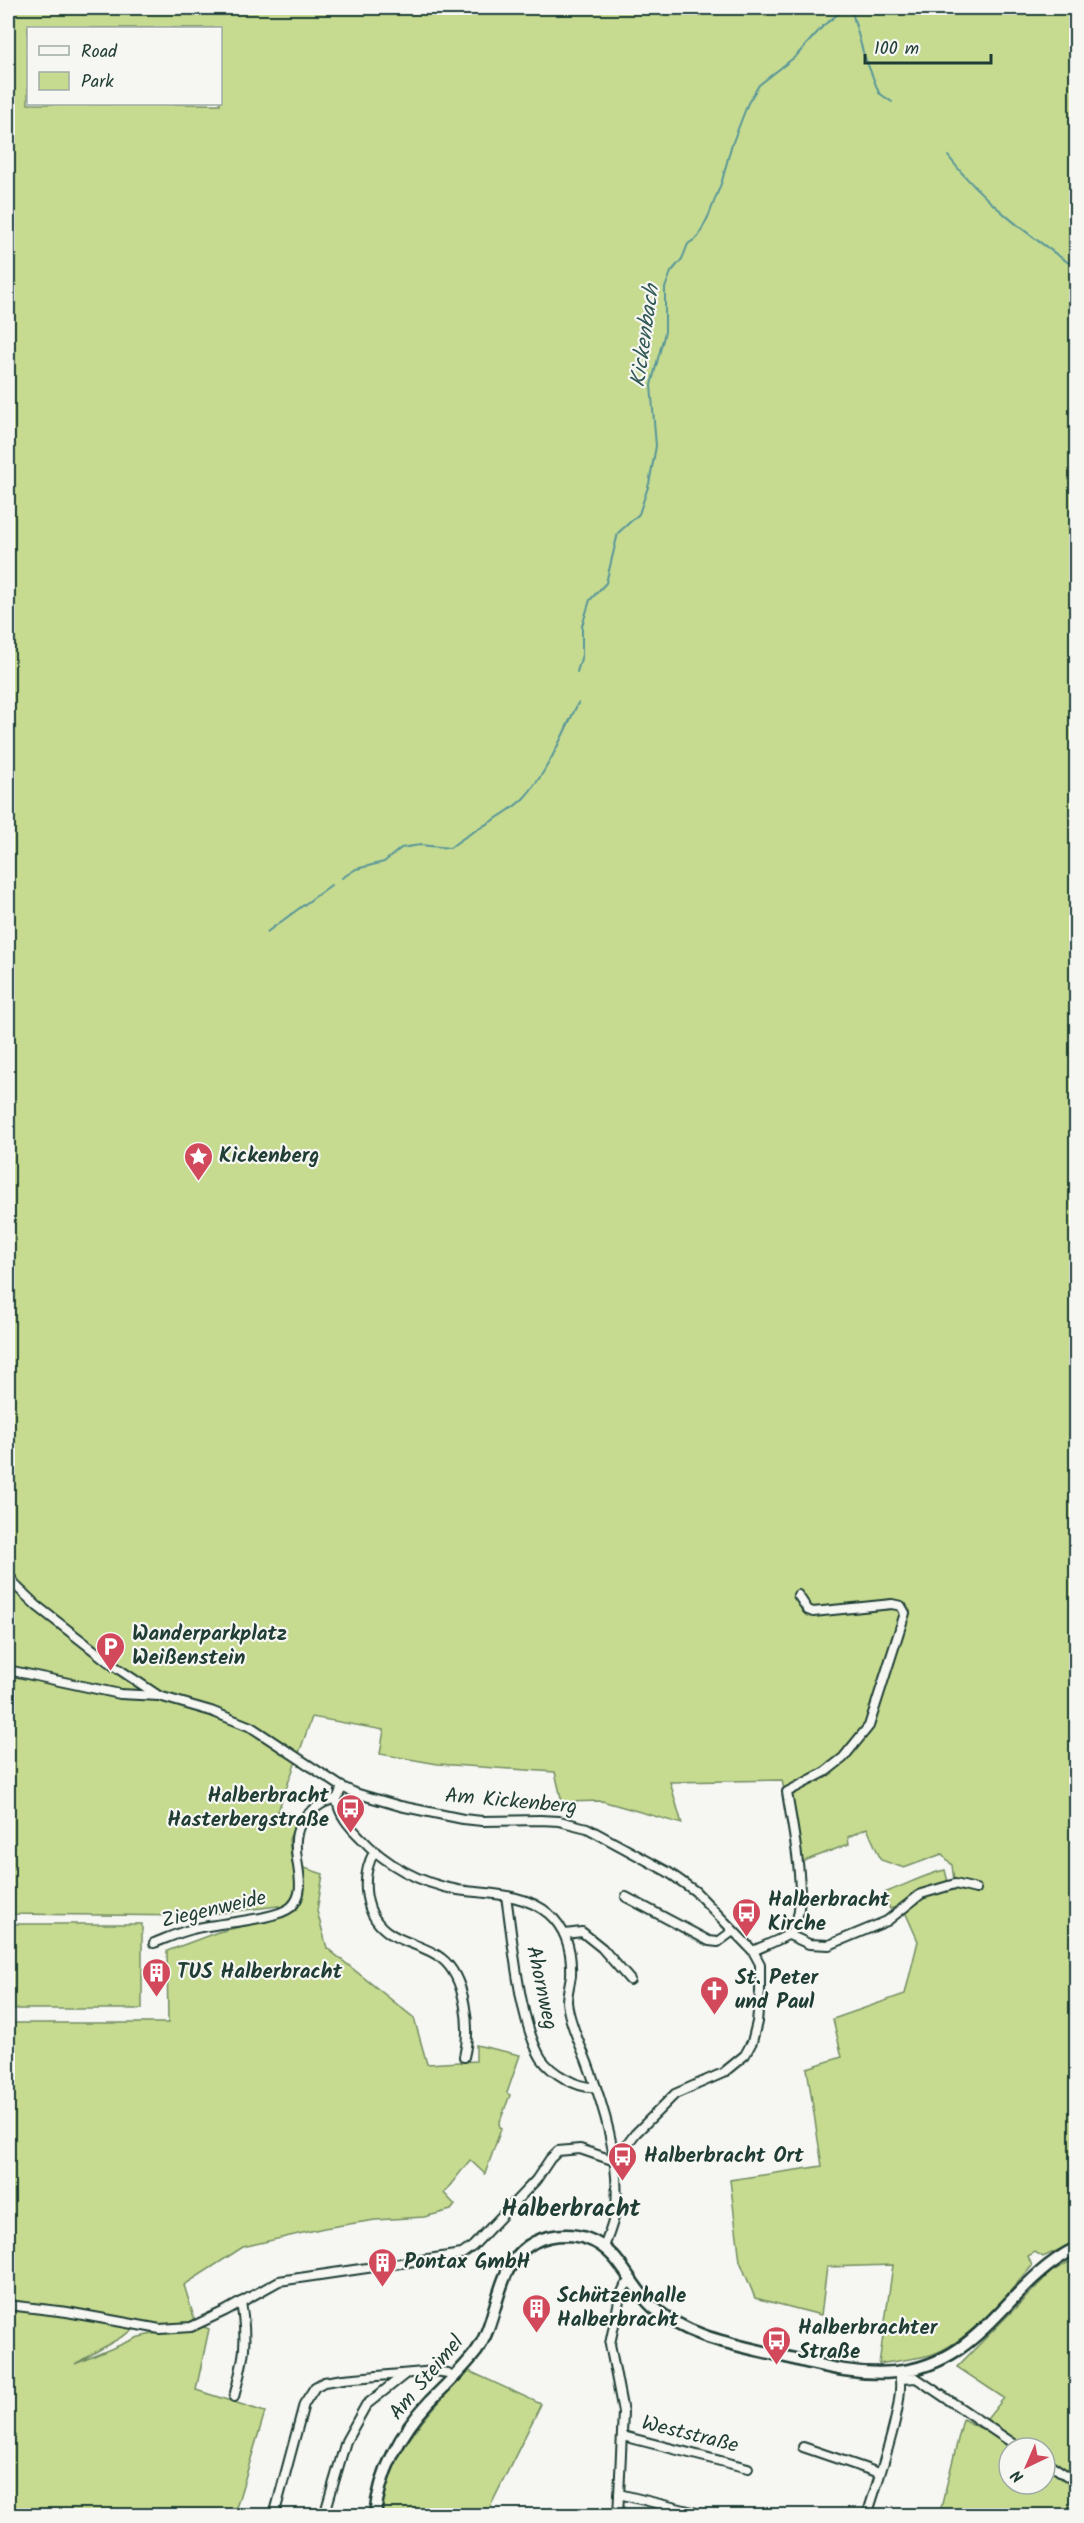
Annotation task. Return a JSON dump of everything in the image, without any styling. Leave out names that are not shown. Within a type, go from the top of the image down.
[{"type":"main road","name":"Am Steimel","points":[[375,2516],[384,2476],[402,2438],[421,2412],[454,2378],[481,2343],[513,2262],[529,2245],[550,2237],[573,2235],[589,2239],[604,2247]]},
{"type":"main road","points":[[604,2247],[615,2256],[650,2305],[665,2317],[688,2329],[722,2341],[848,2372],[899,2376],[968,2344],[1041,2270],[1077,2248]]},
{"type":"street","points":[[8,1574],[17,1587],[37,1606],[114,1666],[159,1696]]},
{"type":"street","points":[[615,2161],[635,2134],[675,2094],[723,2073],[745,2055],[754,2034],[760,2007],[760,1964],[753,1951],[789,1935],[796,1923],[801,1901],[787,1792],[825,1772],[843,1758],[869,1726],[905,1613],[902,1605],[892,1604],[813,1612],[808,1610],[798,1595]]},
{"type":"street","points":[[8,1670],[120,1694],[159,1696]]},
{"type":"street","name":"Am Kickenberg","points":[[159,1696],[211,1711],[251,1727],[342,1787],[371,1799],[463,1819],[550,1820],[587,1828],[668,1872],[688,1886],[709,1903],[753,1951]]},
{"type":"street","points":[[342,1787],[337,1799],[341,1812],[374,1852],[399,1869],[455,1889],[506,1896],[539,1907],[555,1920],[565,1934],[570,1951],[571,1974],[567,2002],[596,2087],[615,2161],[616,2208],[604,2247]]},
{"type":"street","name":"Ziegenweide","points":[[154,1943],[192,1929],[275,1914],[291,1907],[296,1901],[298,1887],[299,1868],[294,1837],[297,1827],[318,1806],[327,1800],[337,1799]]},
{"type":"street","points":[[374,1852],[367,1865],[365,1882],[366,1897],[375,1919],[392,1935],[431,1952],[449,1966],[462,1991],[468,2041],[464,2057]]},
{"type":"street","points":[[789,1935],[809,1944],[829,1945],[887,1921],[921,1894],[955,1884],[976,1889]]},
{"type":"street","name":"Ahornweg","points":[[506,1896],[530,2035],[547,2064],[577,2084],[589,2088],[596,2087]]},
{"type":"street","points":[[626,1897],[709,1941],[718,1942],[733,1931]]},
{"type":"street","points":[[565,1934],[582,1932],[602,1948],[630,1980]]},
{"type":"street","points":[[8,2305],[67,2312],[160,2329],[191,2327],[279,2281],[462,2254],[473,2246],[536,2180],[558,2151],[580,2150],[615,2161]]},
{"type":"street","points":[[618,2516],[623,2412],[610,2344],[620,2296],[625,2286],[632,2281]]},
{"type":"street","points":[[234,2397],[245,2350],[246,2328],[241,2302]]},
{"type":"street","points":[[274,2516],[304,2404],[315,2387],[324,2382],[343,2379],[441,2371],[454,2378]]},
{"type":"street","points":[[324,2516],[346,2441],[366,2405],[405,2374]]},
{"type":"street","points":[[867,2516],[893,2426],[899,2376],[915,2378],[922,2382],[1002,2436]]},
{"type":"street","name":"Weststraße","points":[[623,2436],[748,2468]]},
{"type":"street","points":[[803,2447],[879,2473]]},
{"type":"street","points":[[1057,2468],[1077,2482]]},
{"type":"street","points":[[619,2494],[709,2516]]},
{"type":"green space","points":[[8,8],[1076,8],[1076,2242],[1043,2257],[1035,2252],[1028,2256],[1032,2266],[1011,2290],[986,2317],[944,2349],[930,2355],[879,2364],[893,2265],[827,2267],[821,2315],[755,2298],[740,2261],[730,2180],[822,2166],[807,2068],[842,2057],[833,2019],[905,1994],[918,1941],[902,1905],[890,1909],[884,1893],[945,1870],[948,1882],[954,1881],[952,1865],[942,1854],[904,1868],[881,1860],[867,1828],[848,1837],[849,1844],[799,1863],[782,1780],[670,1782],[682,1824],[602,1801],[562,1802],[555,1772],[438,1764],[380,1754],[384,1730],[312,1717],[278,1811],[299,1816],[289,1839],[292,1864],[323,1874],[317,1911],[327,1948],[414,2018],[427,2064],[476,2061],[476,2045],[520,2055],[507,2093],[510,2095],[499,2124],[501,2129],[485,2174],[470,2160],[444,2193],[455,2205],[451,2210],[424,2217],[375,2220],[324,2228],[243,2247],[184,2285],[196,2324],[209,2329],[196,2390],[265,2412],[234,2515],[8,2515],[8,2023],[168,2023],[167,1951],[218,1932],[284,1917],[297,1910],[278,1906],[196,1916],[8,1914]],"holes":[[[135,2329],[175,2329],[139,2337],[75,2364]]]},
{"type":"green space","points":[[12,1924],[142,1924],[142,2009],[12,2009]]},
{"type":"green space","points":[[1076,2258],[1076,2515],[939,2516],[963,2419],[980,2428],[1004,2398],[957,2367],[1051,2272]]},
{"type":"green space","points":[[469,2371],[541,2404],[486,2515],[383,2516],[384,2491],[400,2454],[420,2424]]},
{"type":"waterway","name":"Kickenbach","points":[[577,672],[582,655],[582,626],[590,600],[606,583],[618,533],[639,514],[649,484],[656,446],[651,385],[665,332],[665,288],[671,272],[682,259],[688,244],[698,237],[709,215],[722,181],[731,147],[748,103],[759,85],[796,56],[824,25],[846,8]]},
{"type":"waterway","points":[[851,8],[863,52],[879,93],[892,102]]},
{"type":"waterway","points":[[948,156],[991,203],[1024,231],[1076,268]]},
{"type":"waterway","name":"Kickenbach","points":[[342,878],[356,869],[384,862],[401,848],[420,845],[450,848],[515,806],[540,778],[578,703]]},
{"type":"waterway","name":"Kickenbach","points":[[267,932],[331,885]]},
{"type":"place","name":"Kickenberg","points":[[198,1182]]},
{"type":"place","name":"Wanderparkplatz Weißenstein","points":[[111,1672]]},
{"type":"place","name":"Halberbracht Hasterbergstraße","points":[[350,1834]]},
{"type":"place","name":"Halberbracht Kirche","points":[[747,1938]]},
{"type":"place","name":"TUS Halberbracht","points":[[156,1998]]},
{"type":"place","name":"St. Peter und Paul","points":[[714,2016]]},
{"type":"place","name":"Halberbracht Ort","points":[[623,2182]]},
{"type":"place","name":"Pontax GmbH","points":[[383,2288]]},
{"type":"place","name":"Schützenhalle Halberbracht","points":[[536,2334]]},
{"type":"place","name":"Halberbrachter Straße","points":[[777,2366]]},
{"type":"district","name":"Halberbracht","points":[[571,2209]]}]
